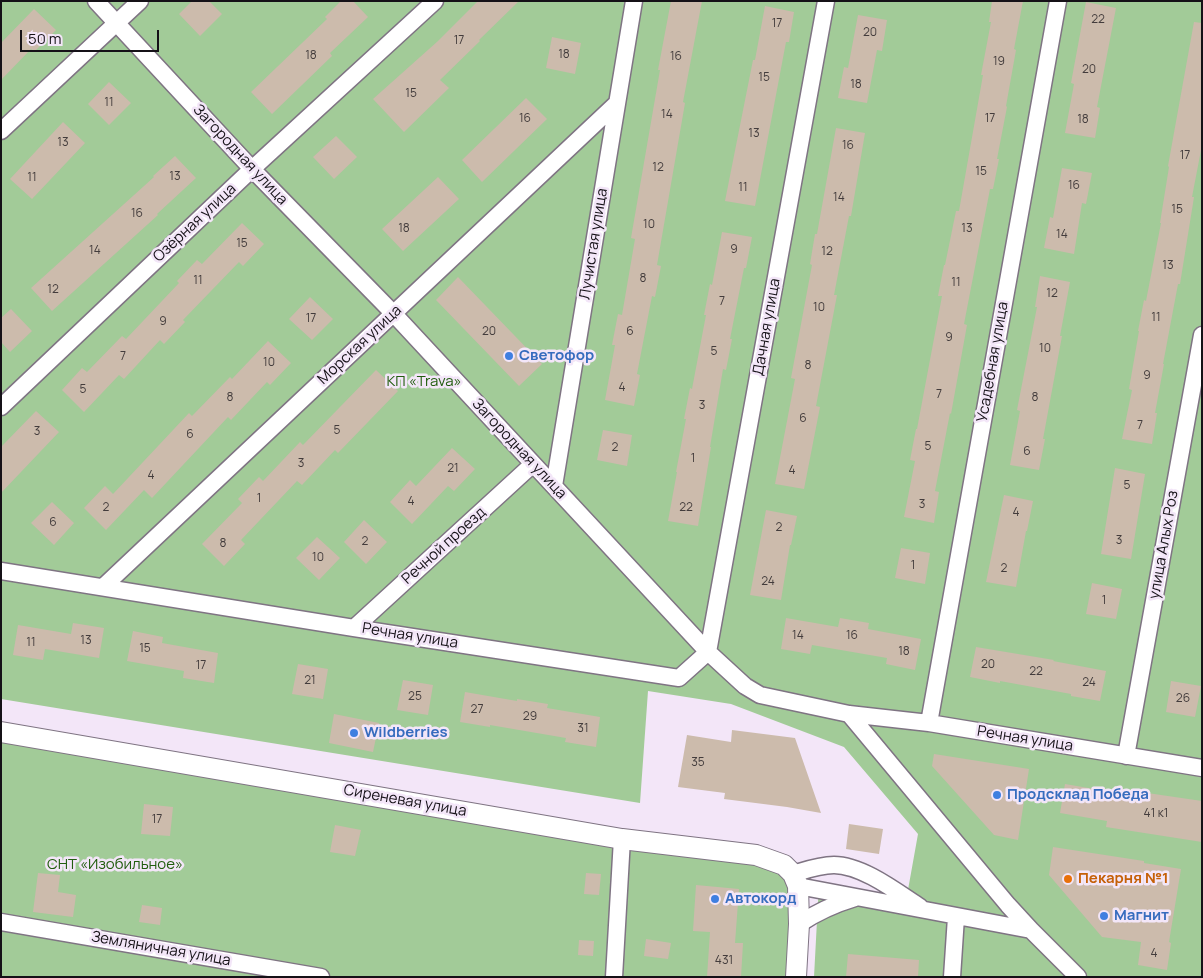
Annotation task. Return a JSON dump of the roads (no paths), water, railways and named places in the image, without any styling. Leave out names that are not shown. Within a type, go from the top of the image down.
[{"type":"street","name":"Загородная улица","points":[[96,1],[252,169],[393,313],[708,652],[746,686],[760,695],[848,714]]},
{"type":"street","points":[[1,131],[140,1]]},
{"type":"street","name":"Озёрная улица","points":[[1,407],[252,169],[435,1]]},
{"type":"street","name":"Лучистая улица","points":[[554,486],[634,1]]},
{"type":"street","name":"Дачная улица","points":[[708,652],[826,1]]},
{"type":"street","name":"Усадебная улица","points":[[929,723],[1058,1]]},
{"type":"street","name":"Морская улица","points":[[103,586],[617,103]]},
{"type":"street","name":"улица Алых Роз","points":[[1126,756],[1202,335]]},
{"type":"street","name":"Речной проезд","points":[[354,628],[533,464]]},
{"type":"street","name":"Речная улица","points":[[1,570],[354,628],[679,678],[708,652]]},
{"type":"street","points":[[848,714],[1008,905],[1078,977]]},
{"type":"street","name":"Речная улица","points":[[848,714],[929,723],[1202,768]]},
{"type":"street","name":"Сиреневая улица","points":[[1,732],[622,838],[756,855],[784,865],[795,880]]},
{"type":"street","points":[[614,977],[622,838]]},
{"type":"street","points":[[795,880],[812,868],[835,865],[857,870],[882,882],[926,911]]},
{"type":"street","points":[[795,880],[857,897],[1031,930]]},
{"type":"street","points":[[795,880],[799,924],[796,977]]},
{"type":"street","points":[[799,924],[831,906],[857,897]]},
{"type":"street","points":[[952,977],[956,917]]},
{"type":"street","name":"Земляничная улица","points":[[1,922],[321,977]]},
{"type":"place","name":"Светофор","points":[[509,356]]},
{"type":"place","name":"Wildberries","points":[[354,733]]},
{"type":"place","name":"Продсклад Победа","points":[[997,795]]},
{"type":"place","name":"Пекарня №1","points":[[1068,879]]},
{"type":"place","name":"Автокорд","points":[[715,899]]},
{"type":"place","name":"Магнит","points":[[1104,916]]},
{"type":"park label","name":"КП «Trava»","points":[[424,382]]},
{"type":"park label","name":"СНТ «Изобильное»","points":[[115,865]]}]
